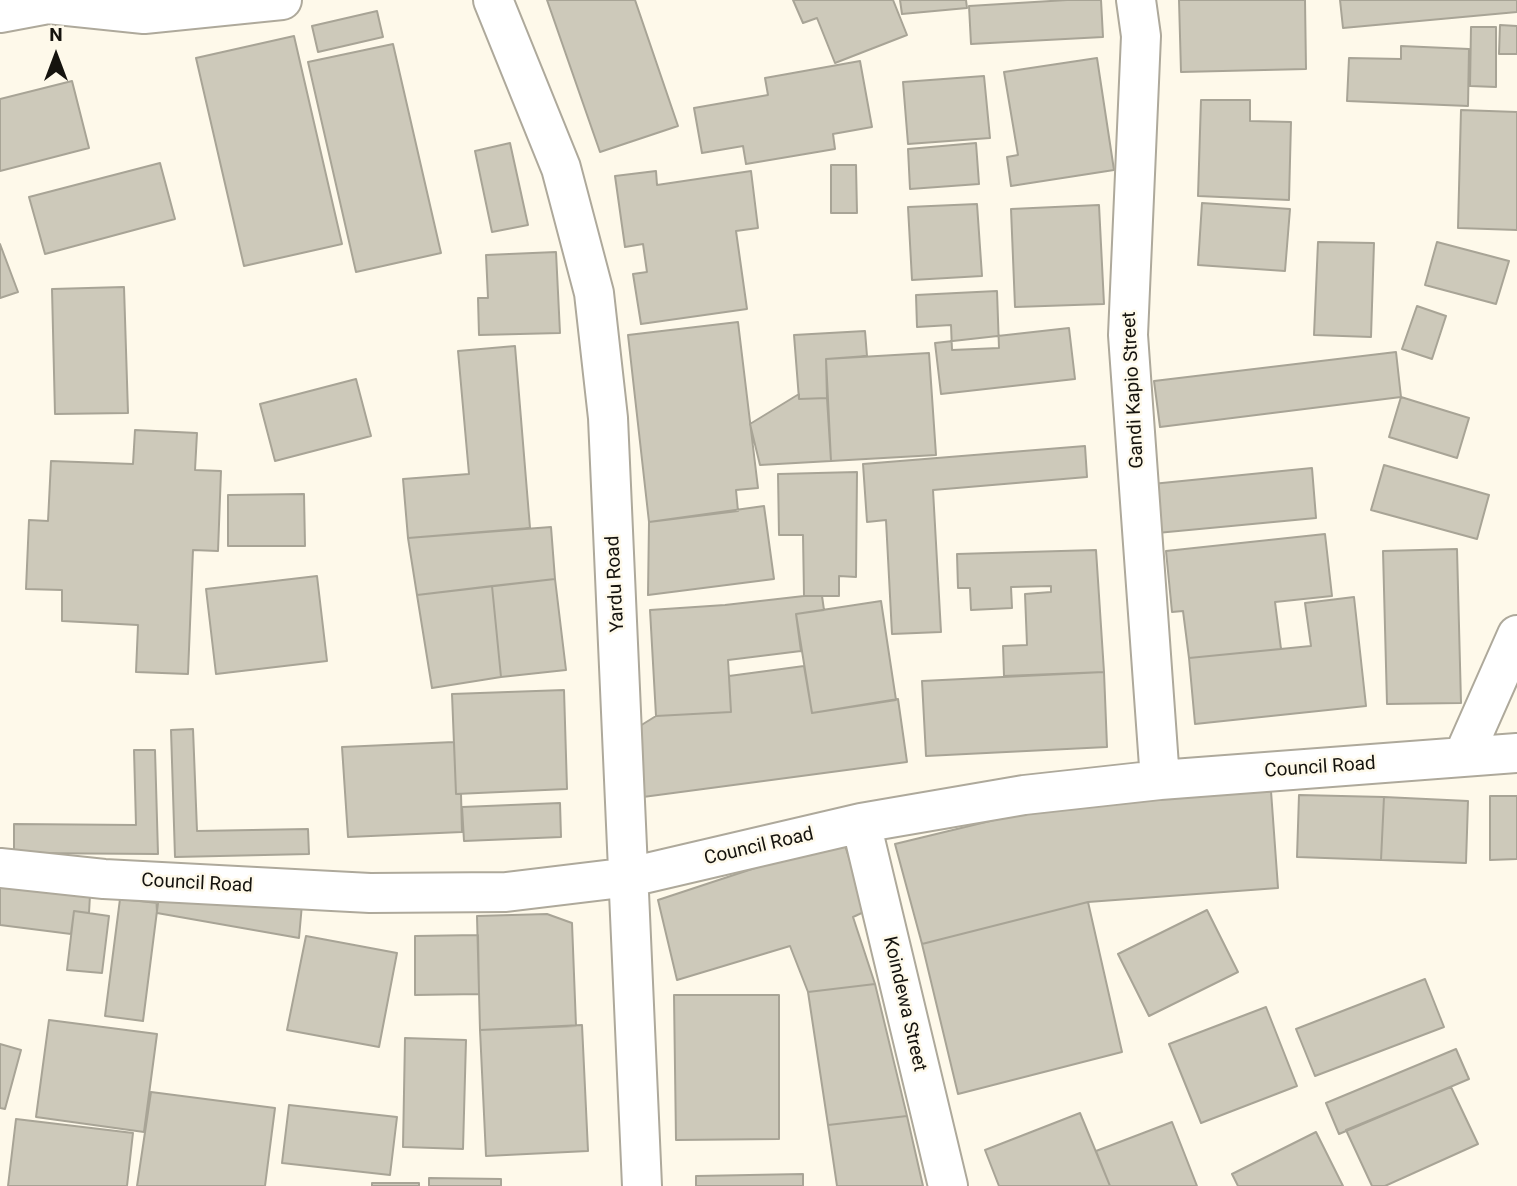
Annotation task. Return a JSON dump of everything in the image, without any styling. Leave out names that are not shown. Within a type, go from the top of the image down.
[{"type":"street","points":[[0,12],[48,4],[144,14],[282,0]]},
{"type":"street","name":"Yardu Road","points":[[493,0],[561,168],[594,293],[608,418],[642,1186]]},
{"type":"street","name":"Gandi Kapio Street","points":[[1136,0],[1140,36],[1128,335],[1160,780]]},
{"type":"street","points":[[1463,757],[1517,635]]},
{"type":"street","name":"Council Road","points":[[0,868],[104,879],[370,893],[506,892],[630,877],[861,823],[1024,795],[1160,780],[1517,752]]},
{"type":"street","name":"Koindewa Street","points":[[861,823],[948,1186]]},
{"type":"building","points":[[547,0],[635,0],[678,126],[600,152]]},
{"type":"building","points":[[793,0],[893,0],[907,35],[835,63],[817,18],[803,23]]},
{"type":"building","points":[[900,0],[966,0],[967,8],[902,14]]},
{"type":"building","points":[[1101,0],[1103,37],[971,44],[969,6]]},
{"type":"building","points":[[1179,0],[1305,0],[1306,69],[1181,72]]},
{"type":"building","points":[[1340,0],[1517,0],[1517,12],[1343,28]]},
{"type":"building","points":[[377,11],[383,37],[318,52],[312,26]]},
{"type":"building","points":[[1500,25],[1517,26],[1517,54],[1499,54]]},
{"type":"building","points":[[1471,27],[1496,27],[1496,87],[1470,86]]},
{"type":"building","points":[[294,36],[342,244],[244,266],[196,58]]},
{"type":"building","points":[[393,44],[441,253],[356,272],[308,62]]},
{"type":"building","points":[[1401,46],[1469,49],[1468,106],[1347,101],[1349,58],[1401,59]]},
{"type":"building","points":[[1097,58],[1114,170],[1011,186],[1007,157],[1018,155],[1004,72]]},
{"type":"building","points":[[860,61],[872,127],[833,134],[835,149],[746,164],[743,146],[702,153],[694,108],[768,95],[765,78]]},
{"type":"building","points":[[984,76],[990,138],[908,144],[903,82]]},
{"type":"building","points":[[72,81],[89,148],[0,171],[0,99]]},
{"type":"building","points":[[1201,100],[1250,100],[1250,121],[1291,122],[1289,200],[1198,196]]},
{"type":"building","points":[[1461,110],[1517,112],[1517,230],[1458,228]]},
{"type":"building","points":[[510,143],[528,225],[492,232],[475,151]]},
{"type":"building","points":[[976,143],[979,184],[910,189],[908,149]]},
{"type":"building","points":[[160,163],[175,219],[45,254],[29,197]]},
{"type":"building","points":[[831,165],[856,165],[857,213],[831,213]]},
{"type":"building","points":[[656,171],[657,185],[751,171],[758,228],[736,231],[747,309],[641,324],[633,274],[647,272],[643,244],[625,247],[615,176]]},
{"type":"building","points":[[1202,203],[1290,209],[1285,271],[1198,265]]},
{"type":"building","points":[[977,204],[982,276],[912,280],[908,207]]},
{"type":"building","points":[[1099,205],[1104,304],[1015,307],[1011,209]]},
{"type":"building","points":[[1318,242],[1374,243],[1371,337],[1314,335]]},
{"type":"building","points":[[1437,242],[1509,261],[1496,304],[1425,285]]},
{"type":"building","points":[[0,244],[18,292],[0,298]]},
{"type":"building","points":[[556,252],[560,333],[479,335],[478,298],[488,298],[486,255]]},
{"type":"building","points":[[124,287],[128,413],[55,414],[52,289]]},
{"type":"building","points":[[997,291],[999,348],[952,350],[951,325],[917,327],[916,295]]},
{"type":"building","points":[[1417,306],[1446,316],[1432,359],[1402,349]]},
{"type":"building","points":[[738,322],[758,488],[736,490],[738,511],[649,522],[628,335]]},
{"type":"building","points":[[1069,328],[1075,379],[941,394],[935,343]]},
{"type":"building","points":[[865,331],[867,356],[826,359],[827,398],[799,399],[794,335]]},
{"type":"building","points":[[515,346],[530,528],[408,538],[403,479],[469,474],[458,351]]},
{"type":"building","points":[[1396,352],[1401,397],[1160,427],[1154,381]]},
{"type":"building","points":[[929,353],[936,455],[831,461],[826,359]]},
{"type":"building","points":[[356,379],[371,436],[275,461],[260,404]]},
{"type":"building","points":[[799,394],[799,399],[827,398],[831,461],[760,465],[750,424]]},
{"type":"building","points":[[1401,397],[1469,418],[1457,458],[1389,437]]},
{"type":"building","points":[[135,430],[197,433],[195,470],[221,471],[218,551],[193,550],[188,674],[136,672],[138,625],[62,621],[62,590],[26,589],[29,520],[48,521],[51,461],[133,464]]},
{"type":"building","points":[[1085,446],[1087,477],[933,490],[941,632],[892,634],[886,520],[867,522],[863,464]]},
{"type":"building","points":[[1384,465],[1489,495],[1477,539],[1371,510]]},
{"type":"building","points":[[1312,468],[1316,518],[1157,533],[1152,484]]},
{"type":"building","points":[[857,472],[856,577],[839,576],[839,596],[804,596],[803,535],[779,535],[778,474]]},
{"type":"building","points":[[304,494],[305,546],[228,546],[228,495]]},
{"type":"building","points":[[764,506],[774,579],[648,595],[649,522]]},
{"type":"building","points":[[551,527],[555,579],[417,595],[408,538]]},
{"type":"building","points":[[1325,534],[1332,596],[1275,602],[1281,649],[1189,658],[1183,611],[1172,612],[1166,551]]},
{"type":"building","points":[[1457,549],[1461,703],[1387,704],[1383,551]]},
{"type":"building","points":[[1096,550],[1104,672],[1004,676],[1003,646],[1027,645],[1025,594],[1051,592],[1051,586],[1011,587],[1012,608],[971,610],[970,588],[958,588],[957,554]]},
{"type":"building","points":[[317,576],[327,661],[216,674],[206,589]]},
{"type":"building","points":[[555,579],[566,670],[501,677],[492,586]]},
{"type":"building","points":[[492,586],[501,677],[432,688],[417,595]]},
{"type":"building","points":[[822,596],[824,610],[796,614],[801,651],[728,660],[731,712],[656,716],[650,610]]},
{"type":"building","points":[[1354,597],[1366,706],[1195,724],[1189,658],[1311,646],[1305,603]]},
{"type":"building","points":[[881,601],[896,700],[812,713],[796,614]]},
{"type":"building","points":[[804,666],[812,713],[898,699],[907,762],[643,797],[635,729],[656,716],[731,712],[729,676]]},
{"type":"building","points":[[1104,672],[1107,747],[926,756],[922,681]]},
{"type":"building","points":[[564,690],[567,789],[456,794],[452,694]]},
{"type":"building","points":[[193,729],[197,831],[308,829],[309,854],[175,857],[171,730]]},
{"type":"building","points":[[454,742],[456,794],[461,794],[462,832],[348,837],[342,747]]},
{"type":"building","points":[[134,750],[155,750],[158,854],[14,853],[14,824],[136,825]]},
{"type":"building","points":[[1271,791],[1278,888],[1088,902],[922,944],[895,844],[1052,806]]},
{"type":"building","points":[[1299,795],[1384,797],[1381,860],[1297,857]]},
{"type":"building","points":[[1490,796],[1517,796],[1517,859],[1490,860]]},
{"type":"building","points":[[1384,797],[1468,801],[1466,863],[1381,860]]},
{"type":"building","points":[[560,803],[561,837],[464,841],[462,807]]},
{"type":"building","points":[[843,839],[866,911],[853,917],[875,984],[808,992],[790,946],[677,980],[658,900]]},
{"type":"building","points":[[0,884],[90,895],[89,913],[74,911],[71,934],[0,925]]},
{"type":"building","points":[[156,892],[303,893],[299,938],[157,913]]},
{"type":"building","points":[[120,899],[158,903],[143,1021],[105,1016]]},
{"type":"building","points":[[1088,902],[1122,1052],[958,1094],[922,944]]},
{"type":"building","points":[[1207,910],[1238,972],[1149,1016],[1118,954]]},
{"type":"building","points":[[74,911],[109,916],[102,973],[67,970]]},
{"type":"building","points":[[547,914],[572,923],[576,1026],[480,1030],[477,916]]},
{"type":"building","points":[[478,935],[479,994],[415,995],[415,936]]},
{"type":"building","points":[[306,936],[397,953],[379,1047],[287,1030]]},
{"type":"building","points":[[1425,979],[1444,1027],[1315,1076],[1296,1029]]},
{"type":"building","points":[[875,984],[907,1116],[828,1125],[808,992]]},
{"type":"building","points":[[674,995],[779,995],[779,1139],[676,1140]]},
{"type":"building","points":[[1266,1007],[1297,1086],[1201,1123],[1169,1044]]},
{"type":"building","points":[[49,1020],[157,1034],[144,1132],[36,1117]]},
{"type":"building","points":[[582,1025],[588,1151],[486,1156],[480,1030]]},
{"type":"building","points":[[405,1038],[466,1040],[463,1149],[403,1147]]},
{"type":"building","points":[[0,1044],[21,1050],[5,1109],[0,1108]]},
{"type":"building","points":[[1456,1049],[1469,1079],[1339,1134],[1326,1103]]},
{"type":"building","points":[[1451,1087],[1478,1144],[1385,1186],[1372,1186],[1346,1130]]},
{"type":"building","points":[[151,1092],[275,1108],[265,1186],[137,1186]]},
{"type":"building","points":[[289,1105],[397,1117],[390,1175],[282,1163]]},
{"type":"building","points":[[1080,1113],[1110,1186],[999,1186],[985,1150]]},
{"type":"building","points":[[907,1116],[923,1186],[837,1186],[828,1125]]},
{"type":"building","points":[[16,1119],[133,1133],[127,1186],[8,1186]]},
{"type":"building","points":[[1172,1122],[1197,1186],[1110,1186],[1096,1151]]},
{"type":"building","points":[[1316,1132],[1343,1186],[1238,1186],[1232,1174]]},
{"type":"building","points":[[803,1174],[803,1186],[696,1186],[696,1176]]},
{"type":"building","points":[[429,1178],[501,1179],[501,1186],[429,1186]]},
{"type":"building","points":[[372,1183],[419,1183],[419,1186],[372,1186]]}]
